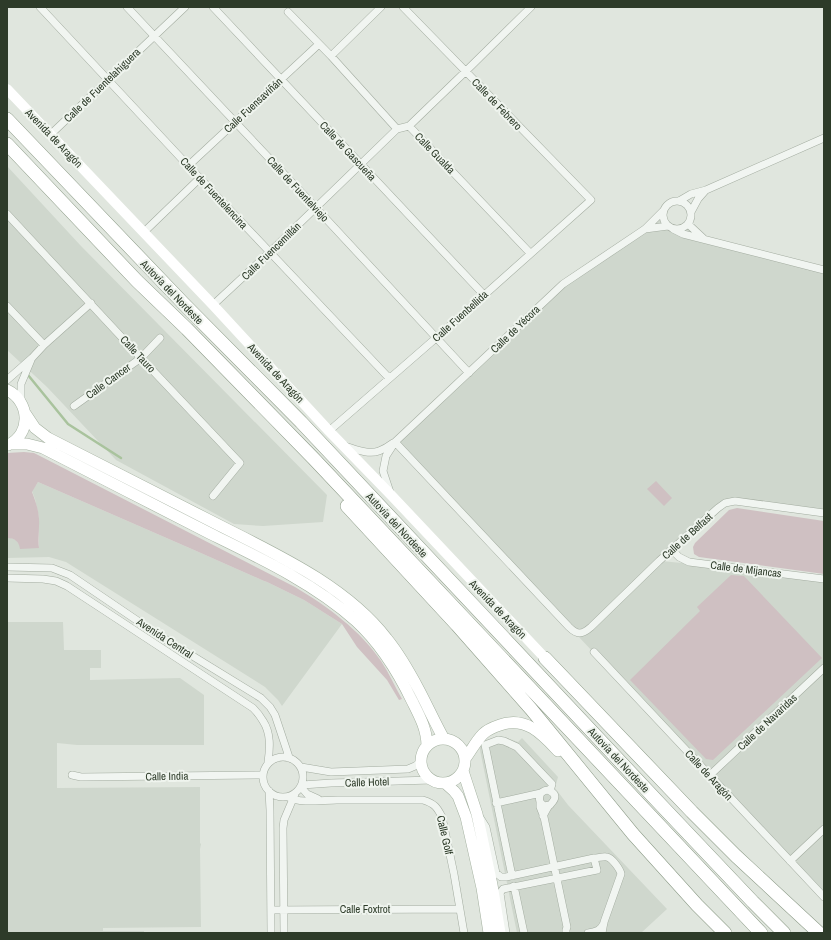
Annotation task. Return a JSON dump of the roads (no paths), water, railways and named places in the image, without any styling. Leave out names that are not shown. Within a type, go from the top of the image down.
[{"type":"highway","name":"Autovía del Nordeste","points":[[7,119],[183,303],[301,422],[753,902],[784,933]]},
{"type":"highway","name":"Autovía del Nordeste","points":[[7,144],[137,281],[187,329],[314,459],[761,933]]},
{"type":"highway","points":[[137,281],[156,306],[338,492],[530,696],[548,714],[562,721]]},
{"type":"highway","points":[[310,464],[475,645],[531,709],[633,834],[697,905],[725,933]]},
{"type":"highway","points":[[544,658],[585,704],[684,809],[807,933]]},
{"type":"highway","points":[[544,658],[692,812],[736,856],[819,933]]},
{"type":"main road","points":[[7,390],[17,396],[25,413],[35,428],[48,438],[307,571],[366,615],[387,639],[404,663],[444,739]]},
{"type":"main road","points":[[9,444],[21,434],[24,427],[25,413]]},
{"type":"main road","points":[[9,444],[27,444],[44,448],[249,553],[302,582],[332,601],[357,622],[378,645],[394,668],[424,727],[427,746]]},
{"type":"main road","points":[[465,759],[484,732],[507,723],[520,723],[532,727],[542,734],[610,806]]},
{"type":"main road","points":[[444,739],[454,742],[460,747],[465,759],[465,765],[463,771],[452,781],[438,783],[426,776],[422,769],[421,756],[423,751],[432,742],[444,739]]},
{"type":"main road","points":[[463,771],[477,814],[492,885],[500,933]]},
{"type":"main road","points":[[445,783],[458,796],[466,817],[482,888],[489,933]]},
{"type":"street","name":"Calle de Fuentelencina","points":[[40,7],[389,378]]},
{"type":"street","name":"Calle de Fuentelviejo","points":[[127,7],[469,373]]},
{"type":"street","name":"Calle de Fuentelahiguera","points":[[50,134],[185,7]]},
{"type":"street","name":"Calle de Gascueña","points":[[214,7],[484,295]]},
{"type":"street","points":[[331,56],[381,7]]},
{"type":"street","name":"Calle de Febrero","points":[[403,7],[590,200]]},
{"type":"street","points":[[409,126],[531,7]]},
{"type":"street","points":[[288,12],[331,56],[397,129]]},
{"type":"street","name":"Calle Fuensaviñán","points":[[188,166],[319,44]]},
{"type":"street","name":"Avenida de Aragón","points":[[7,89],[213,305],[343,446],[544,658]]},
{"type":"street","name":"Calle Gualda","points":[[397,129],[409,126],[530,253]]},
{"type":"street","name":"Calle Fuencemillán","points":[[213,305],[397,129]]},
{"type":"street","points":[[679,201],[692,194],[706,190],[824,138]]},
{"type":"street","points":[[144,232],[200,178]]},
{"type":"street","points":[[691,212],[698,199],[706,190]]},
{"type":"street","name":"Calle Fuenbellida","points":[[329,431],[436,338],[590,200]]},
{"type":"street","points":[[670,228],[679,229],[688,224],[691,218],[691,212],[684,202],[669,202],[665,206],[662,216],[664,222],[670,228],[683,234],[824,270]]},
{"type":"street","name":"Calle de Yécora","points":[[392,496],[383,471],[386,456],[395,442],[563,284],[645,229],[663,211]]},
{"type":"street","name":"Calle Tauro","points":[[7,214],[240,463],[213,496]]},
{"type":"street","points":[[688,224],[705,240]]},
{"type":"street","name":"Calle de Yécora","points":[[645,229],[670,228]]},
{"type":"street","points":[[7,380],[91,303]]},
{"type":"street","points":[[7,306],[44,345]]},
{"type":"street","name":"Calle Cancer","points":[[74,406],[141,358],[160,338]]},
{"type":"street","points":[[21,402],[21,384],[32,358]]},
{"type":"street","name":"Calle de Yécora","points":[[343,446],[369,452],[378,451],[395,442]]},
{"type":"street","name":"Calle de Belfast","points":[[395,442],[575,632],[578,633],[586,631],[672,550],[725,503],[735,501],[824,513]]},
{"type":"street","name":"Calle de Mijancas","points":[[672,550],[679,557],[688,562],[824,579]]},
{"type":"street","name":"Avenida Central","points":[[7,567],[52,568],[70,575],[160,636],[261,698],[270,707],[275,715],[289,757]]},
{"type":"street","name":"Avenida Central","points":[[7,578],[43,578],[62,584],[253,708],[264,722],[270,739],[268,762]]},
{"type":"street","name":"Calle de Aragón","points":[[594,652],[824,897]]},
{"type":"street","name":"Calle de Navaridas","points":[[709,776],[824,668]]},
{"type":"street","points":[[512,876],[485,745],[498,740],[517,747],[552,784],[550,791]]},
{"type":"street","points":[[284,933],[284,820],[292,796],[302,786],[304,779],[303,772],[298,762],[289,757],[282,756],[274,758],[268,762],[265,768],[263,781],[265,786],[274,795],[281,797],[292,796]]},
{"type":"street","name":"Calle Hotel","points":[[301,767],[331,772],[392,770],[408,769],[421,762]]},
{"type":"street","name":"Calle India","points":[[72,775],[81,777],[263,775]]},
{"type":"street","name":"Calle Hotel","points":[[302,786],[331,783],[432,780]]},
{"type":"street","points":[[302,786],[307,794],[320,800]]},
{"type":"street","points":[[496,803],[541,793],[547,790],[550,791]]},
{"type":"street","points":[[269,791],[271,933]]},
{"type":"street","points":[[543,816],[554,800],[553,794],[550,791]]},
{"type":"street","points":[[541,793],[539,796],[540,807],[567,930],[572,933]]},
{"type":"street","name":"Calle Golf","points":[[292,796],[304,801],[423,800],[432,803],[438,809],[442,818],[464,933]]},
{"type":"street","points":[[540,802],[544,806],[550,805]]},
{"type":"street","points":[[477,814],[486,827],[496,873],[501,877],[606,856],[618,866],[621,874],[602,927],[595,932],[588,933]]},
{"type":"street","points":[[790,861],[824,829]]},
{"type":"street","points":[[506,933],[500,893],[503,889],[597,870],[594,858]]},
{"type":"street","points":[[514,886],[524,933]]},
{"type":"street","name":"Calle Foxtrot","points":[[271,910],[460,909]]},
{"type":"street","points":[[602,933],[604,922]]},
{"type":"waterway","points":[[28,375],[68,424],[121,458]]}]
